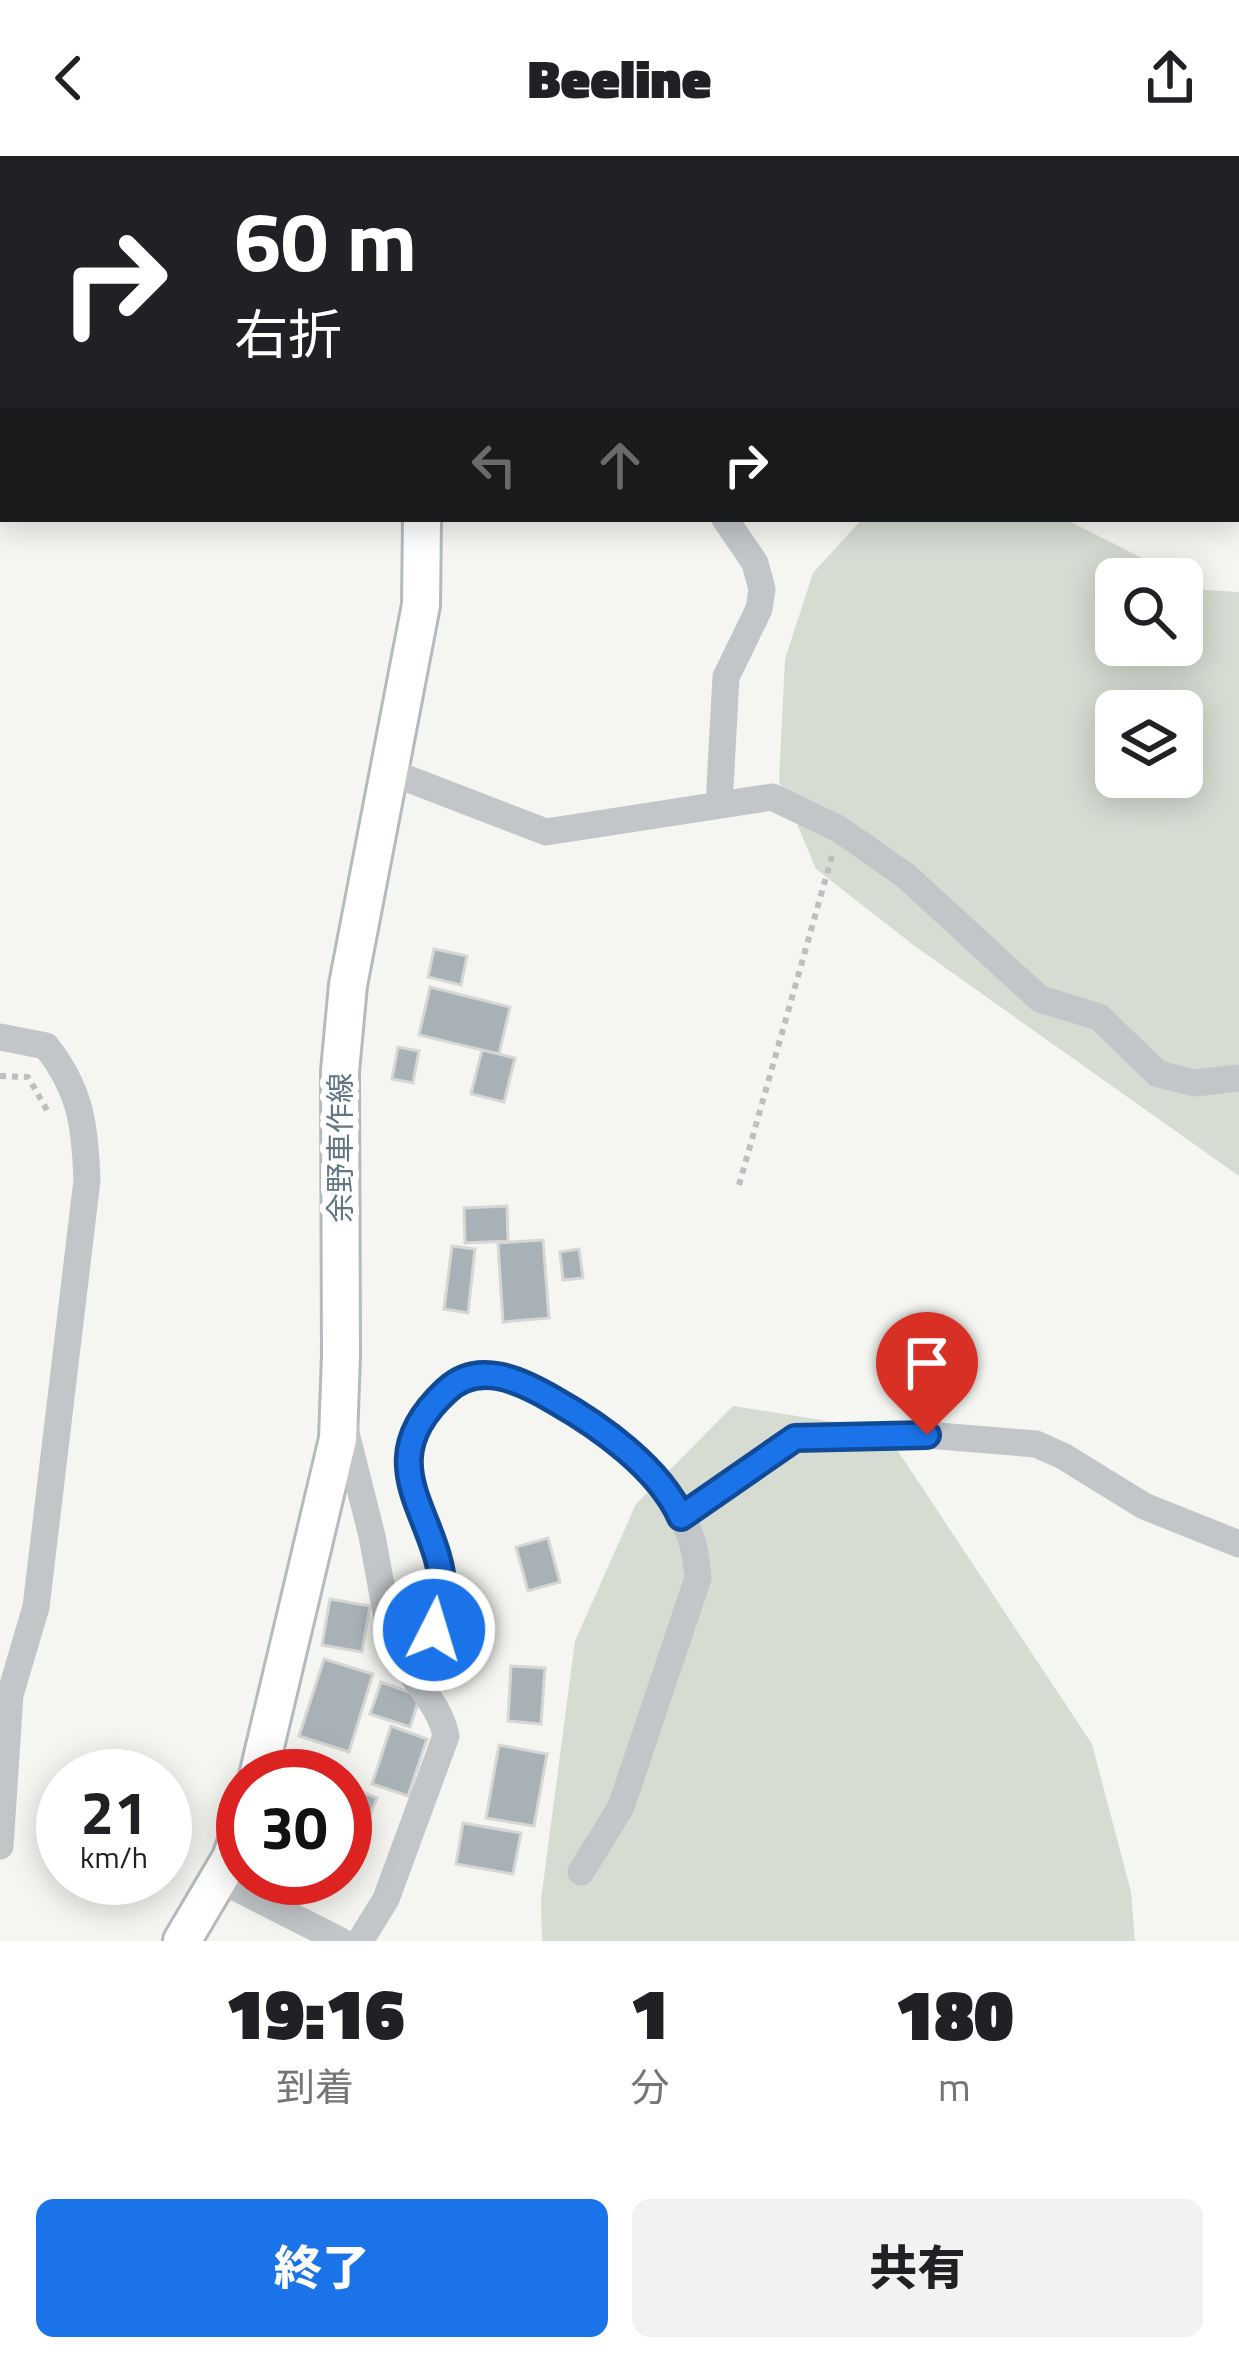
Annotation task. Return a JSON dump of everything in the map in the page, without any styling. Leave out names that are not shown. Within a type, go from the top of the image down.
[{"type":"main road","name":"余野車作線","points":[[264,1749],[338,1439],[340,1071],[348,985],[422,605],[422,522]]},
{"type":"main road","points":[[182,1941],[216,1884]]},
{"type":"street","points":[[719,805],[726,677],[759,609],[762,589],[754,563],[727,522]]},
{"type":"street","points":[[390,772],[546,832],[772,797],[839,829],[906,876],[1040,999],[1100,1018],[1158,1074],[1195,1083],[1239,1078]]},
{"type":"street","points":[[0,1036],[46,1046],[59,1062],[85,1118],[87,1180],[36,1607],[10,1695],[0,1846]]},
{"type":"street","points":[[339,1405],[372,1537],[393,1650],[410,1656],[426,1648],[443,1596],[437,1559],[410,1491],[409,1448],[433,1403],[460,1377],[482,1373],[510,1378],[555,1400],[641,1463],[681,1517],[696,1546],[698,1578],[621,1807],[581,1872]]},
{"type":"street","points":[[681,1517],[795,1438],[927,1435],[1036,1444],[1144,1506],[1239,1544]]},
{"type":"street","points":[[360,1941],[386,1899],[446,1736],[443,1719],[408,1672],[400,1652]]},
{"type":"street","points":[[270,1905],[341,1941]]},
{"type":"path","points":[[739,1185],[839,829]]},
{"type":"shaded area","points":[[859,522],[1071,522],[1142,558],[1095,558],[1095,666],[1203,666],[1203,589],[1239,592],[1239,1176],[916,947],[816,869],[779,781],[785,659],[813,573]]},
{"type":"shaded area","points":[[733,1406],[884,1430],[1092,1744],[1131,1892],[1135,1941],[542,1941],[541,1900],[575,1641],[636,1504]]},
{"type":"building","points":[[434,949],[467,956],[461,985],[428,977]]},
{"type":"building","points":[[430,987],[510,1007],[499,1054],[419,1035]]},
{"type":"building","points":[[398,1047],[419,1051],[413,1083],[392,1079]]},
{"type":"building","points":[[482,1050],[515,1058],[504,1102],[471,1094]]},
{"type":"building","points":[[507,1206],[508,1241],[465,1243],[464,1208]]},
{"type":"building","points":[[543,1240],[549,1318],[503,1322],[498,1243]]},
{"type":"building","points":[[452,1246],[475,1249],[468,1313],[444,1309]]},
{"type":"building","points":[[579,1249],[583,1278],[563,1280],[560,1252]]},
{"type":"building","points":[[548,1538],[560,1582],[528,1591],[516,1547]]},
{"type":"building","points":[[330,1599],[370,1606],[362,1652],[322,1645]]},
{"type":"building","points":[[324,1659],[373,1674],[350,1749],[299,1736]]},
{"type":"building","points":[[511,1666],[545,1668],[541,1724],[508,1721]]},
{"type":"building","points":[[381,1682],[420,1696],[410,1727],[370,1714]]},
{"type":"building","points":[[391,1726],[427,1739],[408,1796],[372,1784]]},
{"type":"building","points":[[499,1745],[547,1754],[534,1826],[486,1818]]},
{"type":"building","points":[[463,1823],[521,1833],[513,1874],[456,1864]]},
{"type":"route","points":[[434,1630],[443,1596],[437,1559],[410,1491],[409,1448],[433,1403],[460,1377],[482,1373],[510,1378],[555,1400],[641,1463],[681,1517],[795,1438],[927,1435]]}]
